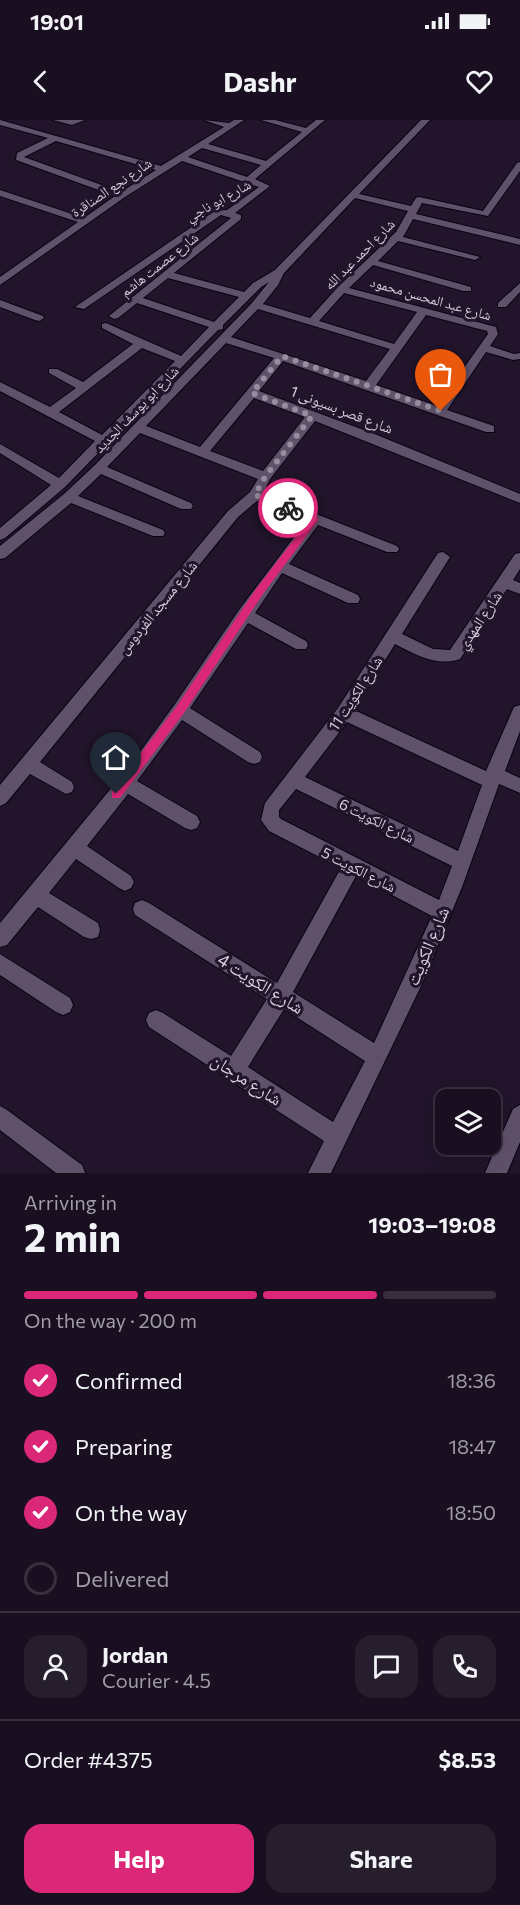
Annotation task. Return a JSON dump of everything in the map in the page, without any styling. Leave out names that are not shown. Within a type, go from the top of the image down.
[{"type":"street","points":[[57,120],[72,123],[81,120]]},
{"type":"street","points":[[208,120],[231,126]]},
{"type":"street","name":"شارع نجع الصناقرة","points":[[0,282],[122,195],[240,120]]},
{"type":"street","points":[[265,120],[309,131]]},
{"type":"street","points":[[250,179],[321,120]]},
{"type":"street","name":"شارع ابو يوسف الجديد","points":[[3,528],[60,484],[252,297],[265,295],[279,272],[426,120]]},
{"type":"street","points":[[0,122],[162,169]]},
{"type":"street","points":[[0,135],[18,127]]},
{"type":"street","points":[[55,138],[20,155],[19,158],[122,195]]},
{"type":"street","points":[[203,144],[268,165]]},
{"type":"street","name":"شارع ابو ناجي","points":[[80,308],[218,213],[228,214],[266,188],[265,185],[250,179],[182,158]]},
{"type":"street","points":[[414,209],[424,200],[481,215],[488,211],[520,165]]},
{"type":"street","points":[[0,193],[84,221]]},
{"type":"street","points":[[352,195],[414,209],[520,242]]},
{"type":"street","name":"شارع احمد عبد الله","points":[[312,322],[342,289],[396,238],[414,209]]},
{"type":"street","name":"شارع عصمت هاشم","points":[[114,316],[238,219],[228,214]]},
{"type":"street","points":[[396,238],[474,257]]},
{"type":"street","points":[[372,262],[467,289]]},
{"type":"street","name":"شارع ابو يوسف الجديد","points":[[0,554],[69,497],[139,428],[226,339],[263,280],[279,272]]},
{"type":"street","points":[[167,274],[252,297],[312,322],[397,348]]},
{"type":"street","points":[[502,305],[520,286]]},
{"type":"street","name":"شارع عبد المحسن محمود","points":[[342,289],[492,329],[493,334],[486,348]]},
{"type":"street","points":[[137,299],[219,327]]},
{"type":"street","points":[[0,303],[39,318]]},
{"type":"street","points":[[369,386],[424,310]]},
{"type":"street","points":[[106,326],[141,344],[184,361]]},
{"type":"street","points":[[226,339],[282,356],[490,429]]},
{"type":"street","points":[[50,413],[141,344]]},
{"type":"street","points":[[441,411],[486,348],[513,357],[520,356]]},
{"type":"street","points":[[203,452],[282,356]]},
{"type":"street","points":[[53,371],[84,387]]},
{"type":"street","points":[[1,387],[104,441]]},
{"type":"street","name":"شارع قصر بسيونى 1","points":[[252,393],[472,478],[520,499]]},
{"type":"street","name":"شارع مسجد الفردوس","points":[[0,798],[233,514],[255,495],[265,477],[312,416]]},
{"type":"street","points":[[139,428],[265,477]]},
{"type":"street","points":[[0,448],[60,484]]},
{"type":"street","points":[[99,468],[186,506]]},
{"type":"street","points":[[255,495],[392,549]]},
{"type":"street","points":[[69,497],[158,533]]},
{"type":"street","points":[[0,938],[75,848],[180,710],[244,614],[315,519]]},
{"type":"street","name":"شارع الكويت 11","points":[[275,825],[270,820],[271,807],[344,713],[443,557]]},
{"type":"street","name":"شارع المهدي","points":[[392,636],[439,657],[448,658],[455,655],[520,558]]},
{"type":"street","points":[[279,566],[353,599]]},
{"type":"street","points":[[504,582],[520,589]]},
{"type":"street","points":[[244,614],[301,645]]},
{"type":"street","points":[[180,710],[255,757]]},
{"type":"street","name":"شارع الكويت","points":[[320,1173],[378,1057],[443,912],[492,777],[520,712]]},
{"type":"street","points":[[344,713],[492,777],[520,786]]},
{"type":"street","points":[[29,764],[66,787]]},
{"type":"street","name":"شارع الكويت 6","points":[[292,779],[461,861]]},
{"type":"street","points":[[125,783],[191,822]]},
{"type":"street","name":"شارع الكويت 5","points":[[275,825],[443,912]]},
{"type":"street","points":[[75,848],[125,882]]},
{"type":"street","points":[[234,1070],[281,995],[352,865]]},
{"type":"street","points":[[36,895],[91,930]]},
{"type":"street","name":"شارع الكويت 4","points":[[142,909],[378,1057]]},
{"type":"street","points":[[0,964],[63,1005]]},
{"type":"street","name":"شارع مرجان","points":[[156,1020],[338,1137]]},
{"type":"street","points":[[496,1173],[520,1116]]},
{"type":"street","points":[[0,1117],[74,1173]]},
{"type":"way so far","points":[[288,508],[255,495],[265,481],[265,477],[312,416],[252,393],[282,356],[441,411]]},
{"type":"route","points":[[116,794],[180,710],[260,592],[315,519],[288,508]]}]
